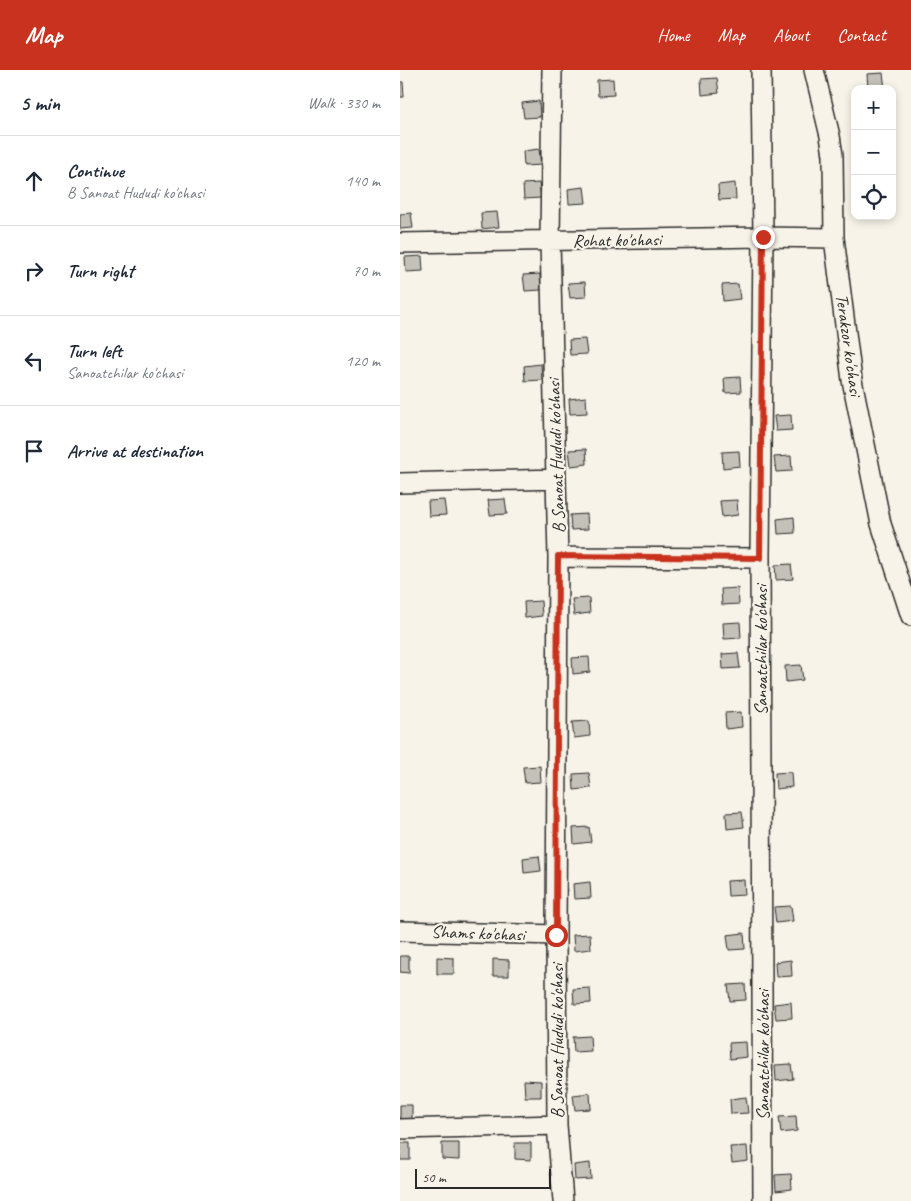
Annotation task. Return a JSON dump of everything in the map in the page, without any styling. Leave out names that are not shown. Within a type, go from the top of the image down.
[{"type":"street","name":"B Sanoat Hududi ko'chasi","points":[[552,70],[550,241],[558,556],[557,1126],[563,1201]]},
{"type":"street","name":"Sanoatchilar ko'chasi","points":[[761,70],[763,237],[760,558],[763,1201]]},
{"type":"street","name":"Terakzor ko'chasi","points":[[814,70],[833,155],[834,238],[852,380],[881,524],[911,616]]},
{"type":"street","name":"Rohat ko'chasi","points":[[400,243],[763,237],[834,238]]},
{"type":"street","points":[[400,483],[556,479]]},
{"type":"street","points":[[558,556],[760,558]]},
{"type":"street","name":"Shams ko'chasi","points":[[400,931],[556,935]]},
{"type":"street","points":[[400,1129],[557,1126]]},
{"type":"building","points":[[883,73],[884,85],[868,85],[867,74]]},
{"type":"building","points":[[717,78],[719,93],[702,95],[701,79]]},
{"type":"building","points":[[613,79],[614,95],[598,96],[597,80]]},
{"type":"building","points":[[400,82],[403,82],[404,97],[400,97]]},
{"type":"building","points":[[539,101],[540,117],[524,118],[522,103]]},
{"type":"building","points":[[539,149],[541,165],[524,166],[523,151]]},
{"type":"building","points":[[539,183],[541,198],[524,199],[523,184]]},
{"type":"building","points":[[735,183],[736,199],[719,200],[718,185]]},
{"type":"building","points":[[584,187],[586,203],[569,204],[568,189]]},
{"type":"building","points":[[497,212],[499,227],[482,229],[481,213]]},
{"type":"building","points":[[411,213],[413,228],[400,229],[400,214]]},
{"type":"building","points":[[422,256],[423,271],[406,272],[405,257]]},
{"type":"building","points":[[540,274],[541,290],[525,291],[523,275]]},
{"type":"building","points":[[585,282],[586,297],[570,298],[568,283]]},
{"type":"building","points":[[738,284],[740,299],[723,301],[722,285]]},
{"type":"building","points":[[585,339],[587,354],[570,355],[569,340]]},
{"type":"building","points":[[541,364],[542,380],[525,381],[524,366]]},
{"type":"building","points":[[740,377],[741,392],[725,393],[724,378]]},
{"type":"building","points":[[586,397],[587,413],[570,414],[569,399]]},
{"type":"building","points":[[791,415],[792,430],[776,431],[774,416]]},
{"type":"building","points":[[586,449],[587,464],[571,466],[569,450]]},
{"type":"building","points":[[739,451],[740,466],[723,468],[722,452]]},
{"type":"building","points":[[791,456],[792,471],[776,472],[774,457]]},
{"type":"building","points":[[505,499],[507,514],[490,515],[488,500]]},
{"type":"building","points":[[444,500],[446,515],[429,516],[428,501]]},
{"type":"building","points":[[737,500],[738,515],[722,517],[720,501]]},
{"type":"building","points":[[587,514],[588,529],[571,530],[570,515]]},
{"type":"building","points":[[794,517],[795,533],[778,534],[777,519]]},
{"type":"building","points":[[791,564],[793,579],[776,580],[775,565]]},
{"type":"building","points":[[738,588],[739,604],[722,605],[721,589]]},
{"type":"building","points":[[589,598],[590,613],[574,615],[572,599]]},
{"type":"building","points":[[541,601],[542,616],[525,618],[524,602]]},
{"type":"building","points":[[740,622],[741,638],[724,639],[723,623]]},
{"type":"building","points":[[738,653],[740,668],[723,669],[722,654]]},
{"type":"building","points":[[589,657],[590,672],[573,674],[572,658]]},
{"type":"building","points":[[801,665],[803,680],[786,682],[785,666]]},
{"type":"building","points":[[741,712],[742,727],[726,729],[725,713]]},
{"type":"building","points":[[589,721],[590,736],[574,738],[572,722]]},
{"type":"building","points":[[540,766],[541,782],[525,783],[523,767]]},
{"type":"building","points":[[791,772],[792,787],[776,789],[775,773]]},
{"type":"building","points":[[589,773],[591,788],[574,790],[573,774]]},
{"type":"building","points":[[742,812],[744,827],[727,829],[726,813]]},
{"type":"building","points":[[589,827],[591,842],[574,844],[573,828]]},
{"type":"building","points":[[539,856],[541,871],[524,873],[523,858]]},
{"type":"building","points":[[744,880],[745,895],[728,896],[727,881]]},
{"type":"building","points":[[590,882],[591,898],[574,899],[573,884]]},
{"type":"building","points":[[791,906],[793,921],[776,923],[774,907]]},
{"type":"building","points":[[744,933],[745,949],[729,950],[727,935]]},
{"type":"building","points":[[590,934],[591,949],[574,951],[573,935]]},
{"type":"building","points":[[400,956],[409,956],[409,973],[400,972]]},
{"type":"building","points":[[437,957],[454,958],[454,974],[437,974]]},
{"type":"building","points":[[493,959],[509,960],[509,976],[493,976]]},
{"type":"building","points":[[791,960],[792,976],[776,977],[775,962]]},
{"type":"building","points":[[745,984],[746,1000],[730,1001],[728,985]]},
{"type":"building","points":[[590,988],[591,1003],[574,1004],[573,989]]},
{"type":"building","points":[[791,1002],[792,1018],[776,1019],[774,1004]]},
{"type":"building","points":[[590,1036],[591,1051],[574,1052],[573,1037]]},
{"type":"building","points":[[746,1042],[747,1057],[730,1059],[729,1043]]},
{"type":"building","points":[[791,1064],[793,1079],[776,1081],[775,1065]]},
{"type":"building","points":[[524,1080],[541,1081],[541,1097],[525,1097]]},
{"type":"building","points":[[590,1093],[591,1109],[575,1110],[573,1095]]},
{"type":"building","points":[[746,1097],[748,1113],[731,1114],[730,1099]]},
{"type":"building","points":[[400,1105],[412,1105],[412,1121],[400,1121]]},
{"type":"building","points":[[796,1116],[797,1131],[781,1133],[779,1117]]},
{"type":"building","points":[[400,1143],[410,1143],[410,1160],[400,1160]]},
{"type":"building","points":[[442,1143],[459,1143],[459,1160],[442,1159]]},
{"type":"building","points":[[515,1143],[531,1143],[531,1160],[515,1159]]},
{"type":"building","points":[[747,1146],[748,1161],[732,1163],[730,1147]]},
{"type":"building","points":[[590,1163],[591,1179],[575,1180],[574,1165]]},
{"type":"building","points":[[791,1174],[792,1189],[776,1191],[775,1175]]},
{"type":"route","points":[[556,935],[558,556],[760,558],[763,237]]}]
